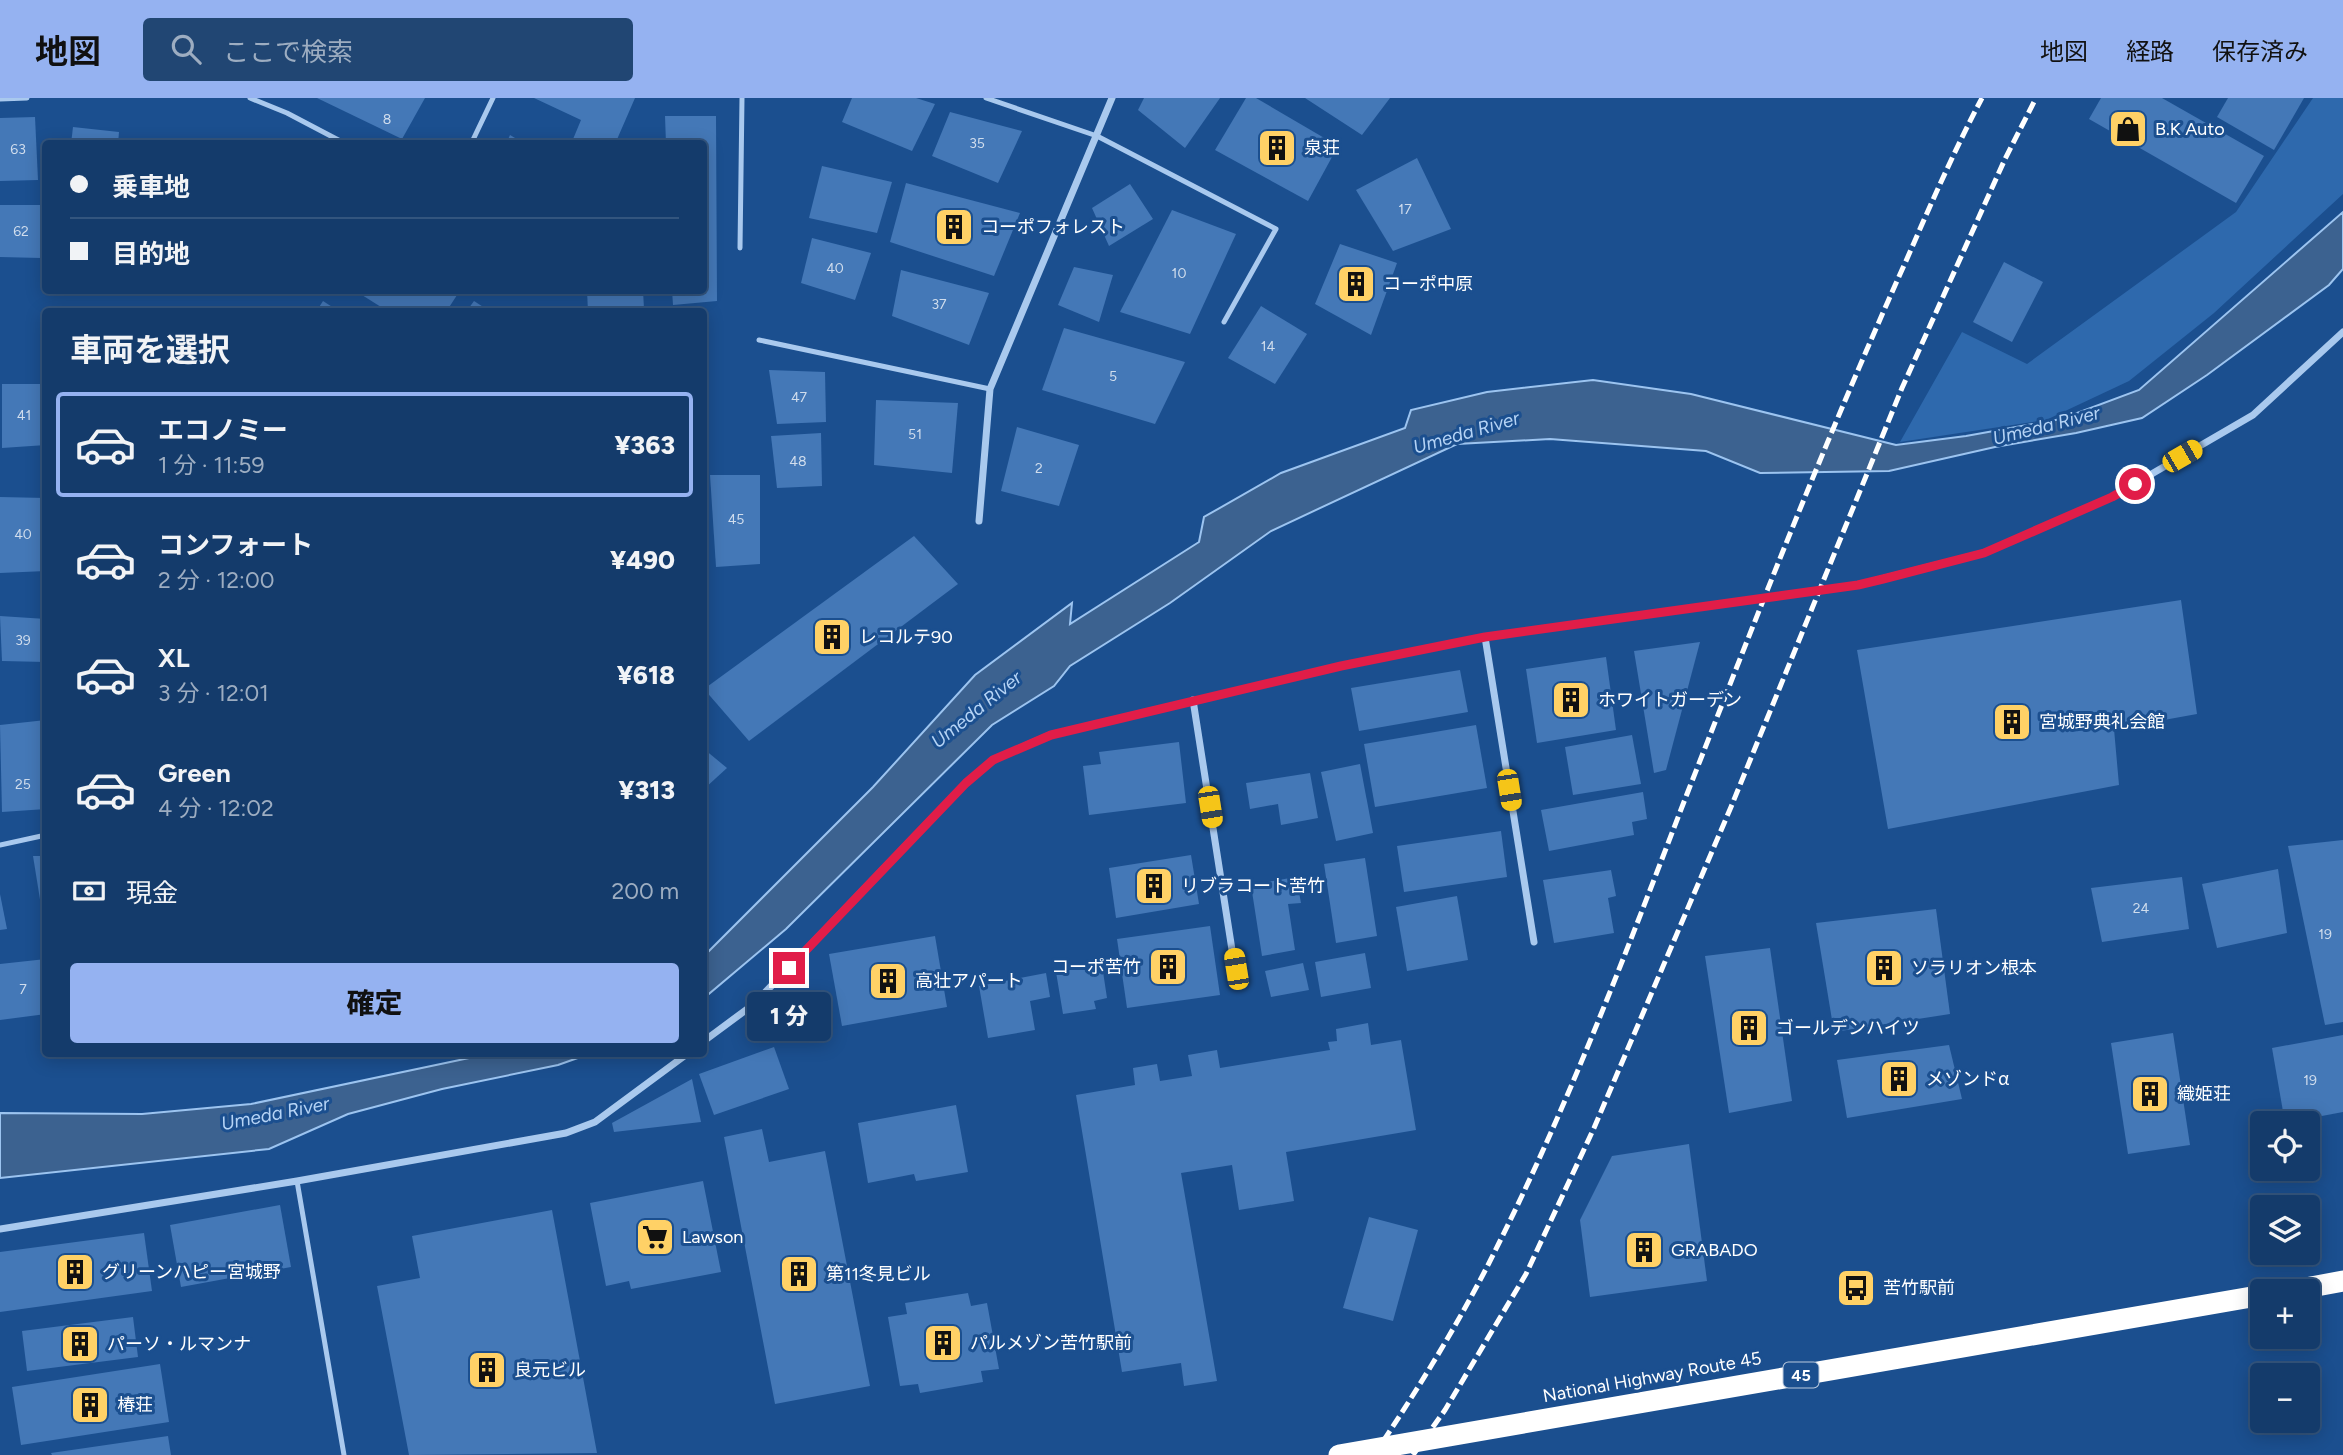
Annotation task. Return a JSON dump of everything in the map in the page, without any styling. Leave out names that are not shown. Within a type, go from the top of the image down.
[{"type":"highway","points":[[2320,1285],[2343,1281]]},
{"type":"highway","name":"National Highway Route 45","points":[[1339,1455],[2250,1297]]},
{"type":"street","points":[[979,521],[990,389],[1112,98]]},
{"type":"street","points":[[707,1039],[754,1004],[957,792],[993,760],[1051,735],[1341,666],[1485,637],[1858,585],[1984,553],[2112,497],[2253,415],[2343,332]]},
{"type":"street","points":[[1485,637],[1534,942]]},
{"type":"street","points":[[1193,700],[1236,969]]},
{"type":"street","points":[[0,1229],[297,1181],[566,1133],[595,1122],[683,1057]]},
{"type":"lane","points":[[0,99],[27,98]]},
{"type":"lane","points":[[250,98],[287,113],[338,140]]},
{"type":"lane","points":[[473,140],[493,98]]},
{"type":"lane","points":[[740,248],[742,98]]},
{"type":"lane","points":[[986,98],[1097,136],[1276,229],[1224,322]]},
{"type":"lane","points":[[759,340],[990,389]]},
{"type":"lane","points":[[0,845],[42,836]]},
{"type":"lane","points":[[297,1181],[344,1455]]},
{"type":"shaded area","points":[[2313,98],[2343,98],[2343,194],[2214,313],[2129,381],[2046,420],[1900,442],[1962,332],[2027,364],[2236,212]]},
{"type":"water","name":"Umeda River","points":[[2343,212],[2343,269],[2329,285],[2207,375],[2142,418],[1889,471],[1760,473],[1706,451],[1550,439],[1457,444],[1271,531],[1170,603],[1070,666],[1054,686],[992,725],[786,929],[707,995],[707,953],[873,787],[975,675],[1072,603],[1070,624],[1199,542],[1204,517],[1281,473],[1405,428],[1411,410],[1487,392],[1593,380],[1691,394],[1896,445],[2061,419],[2139,390]]},
{"type":"water","name":"Umeda River","points":[[474,1057],[581,1057],[558,1065],[442,1089],[348,1114],[269,1149],[0,1178],[0,1113],[142,1114],[251,1104]]},
{"type":"building","points":[[317,98],[425,98],[402,139]]},
{"type":"building","points":[[534,98],[635,98],[617,140],[573,140],[581,120]]},
{"type":"building","points":[[852,98],[916,98],[935,104],[912,151],[842,122]]},
{"type":"building","points":[[1144,98],[1220,98],[1185,148],[1138,110]]},
{"type":"building","name":"泉荘","points":[[1246,98],[1256,98],[1338,146],[1308,201],[1215,150]]},
{"type":"building","points":[[1305,98],[1390,98],[1362,135]]},
{"type":"building","points":[[2101,98],[2162,98],[2264,156],[2236,203],[2089,119]]},
{"type":"building","points":[[2228,98],[2304,98],[2274,150],[2217,117]]},
{"type":"building","points":[[950,112],[1022,131],[998,183],[932,156]]},
{"type":"building","points":[[665,116],[716,116],[717,301],[673,305],[672,294],[707,294],[707,140],[666,140]]},
{"type":"building","points":[[35,117],[38,180],[0,181],[0,118]]},
{"type":"building","points":[[73,127],[119,132],[118,140],[71,140]]},
{"type":"building","points":[[1417,158],[1451,229],[1393,251],[1356,190]]},
{"type":"building","points":[[822,166],[892,182],[877,233],[809,218]]},
{"type":"building","name":"コーポフォレスト","points":[[906,183],[1020,213],[994,276],[890,242]]},
{"type":"building","points":[[1130,184],[1153,219],[1109,246],[1092,208]]},
{"type":"building","points":[[0,205],[42,205],[41,258],[0,257]]},
{"type":"building","points":[[1172,210],[1236,234],[1190,334],[1120,312]]},
{"type":"building","points":[[812,238],[871,253],[855,300],[801,283]]},
{"type":"building","name":"コーポ中原","points":[[1340,244],[1397,263],[1371,335],[1315,304]]},
{"type":"building","points":[[2004,262],[2043,282],[2012,342],[1973,322]]},
{"type":"building","points":[[1074,267],[1113,275],[1099,322],[1058,305]]},
{"type":"building","points":[[901,270],[989,293],[969,345],[892,316]]},
{"type":"building","points":[[360,294],[458,294],[449,308],[383,308]]},
{"type":"building","points":[[587,294],[643,294],[644,308],[588,308]]},
{"type":"building","points":[[323,301],[334,308],[319,308]]},
{"type":"building","points":[[474,301],[485,308],[469,308]]},
{"type":"building","points":[[1261,306],[1307,334],[1275,384],[1228,358]]},
{"type":"building","points":[[1064,328],[1185,362],[1155,424],[1042,390]]},
{"type":"building","points":[[769,370],[825,372],[826,422],[777,424]]},
{"type":"building","points":[[2,384],[42,384],[42,445],[2,448]]},
{"type":"building","points":[[876,400],[958,403],[952,473],[874,465]]},
{"type":"building","points":[[1017,427],[1079,445],[1059,506],[1001,491]]},
{"type":"building","points":[[821,433],[822,486],[777,488],[771,436]]},
{"type":"building","points":[[710,475],[760,475],[760,564],[716,567]]},
{"type":"building","points":[[0,497],[42,498],[42,571],[0,573]]},
{"type":"building","name":"レコルテ90","points":[[914,536],[958,584],[749,741],[707,692],[707,687]]},
{"type":"building","name":"宮城野典礼会館","points":[[2181,600],[2197,714],[2114,729],[2119,785],[1888,829],[1857,650]]},
{"type":"building","points":[[0,616],[42,619],[42,662],[2,661]]},
{"type":"building","points":[[1700,642],[1666,770],[1654,773],[1634,651]]},
{"type":"building","name":"ホワイトガーデン","points":[[1606,657],[1616,730],[1537,743],[1526,669]]},
{"type":"building","points":[[1460,670],[1468,712],[1359,731],[1351,688]]},
{"type":"building","points":[[42,720],[42,809],[2,812],[0,725]]},
{"type":"building","points":[[1476,725],[1487,788],[1375,807],[1364,744]]},
{"type":"building","points":[[1632,735],[1641,784],[1573,795],[1565,747]]},
{"type":"building","points":[[1179,742],[1186,803],[1089,815],[1083,766],[1101,764],[1099,752]]},
{"type":"building","points":[[707,751],[727,768],[707,786]]},
{"type":"building","points":[[1360,764],[1373,833],[1336,841],[1321,772]]},
{"type":"building","points":[[1310,773],[1318,818],[1281,825],[1278,804],[1250,809],[1246,783]]},
{"type":"building","points":[[1643,792],[1647,819],[1632,822],[1634,835],[1549,851],[1541,810]]},
{"type":"building","points":[[1501,831],[1507,877],[1404,892],[1397,846]]},
{"type":"building","points":[[2343,840],[2343,1022],[2325,1025],[2288,846]]},
{"type":"building","name":"リブラコート苦竹","points":[[1191,855],[1199,904],[1116,918],[1109,868]]},
{"type":"building","points":[[33,856],[42,856],[42,912]]},
{"type":"building","points":[[1365,858],[1377,936],[1336,943],[1324,864]]},
{"type":"building","points":[[2278,869],[2287,933],[2217,948],[2202,884]]},
{"type":"building","points":[[1611,870],[1616,896],[1608,898],[1614,933],[1554,943],[1543,880]]},
{"type":"building","points":[[1296,877],[1301,903],[1288,904],[1295,950],[1262,956],[1251,885]]},
{"type":"building","points":[[2182,877],[2189,929],[2102,942],[2091,888]]},
{"type":"building","points":[[0,894],[7,929],[0,930]]},
{"type":"building","points":[[1457,896],[1468,960],[1407,971],[1396,907]]},
{"type":"building","name":"ソラリオン根本","points":[[1936,909],[1950,1014],[1834,1032],[1816,923]]},
{"type":"building","name":"コーポ苦竹","points":[[1210,926],[1220,995],[1127,1008],[1117,939]]},
{"type":"building","name":"高壮アパート","points":[[935,936],[947,1007],[842,1026],[829,954]]},
{"type":"building","name":"ゴールデンハイツ","points":[[1770,948],[1792,1101],[1729,1113],[1705,956]]},
{"type":"building","points":[[1365,953],[1371,988],[1321,997],[1315,962]]},
{"type":"building","points":[[42,959],[42,1015],[0,1020],[0,964]]},
{"type":"building","points":[[1303,963],[1309,990],[1271,997],[1265,971]]},
{"type":"building","points":[[1102,965],[1107,998],[1094,1001],[1096,1009],[1063,1014],[1056,972]]},
{"type":"building","points":[[1046,973],[1050,997],[1030,1001],[1035,1030],[988,1038],[979,986]]},
{"type":"building","points":[[1368,1023],[1371,1045],[1401,1040],[1416,1130],[1286,1152],[1294,1201],[1239,1210],[1232,1165],[1181,1173],[1217,1381],[1184,1386],[1181,1363],[1122,1372],[1076,1095],[1135,1085],[1133,1068],[1157,1064],[1160,1081],[1192,1076],[1188,1055],[1217,1050],[1220,1068],[1330,1050],[1328,1042],[1337,1041],[1336,1029]]},
{"type":"building","name":"織姫荘","points":[[2173,1033],[2190,1145],[2128,1154],[2111,1043]]},
{"type":"building","points":[[2343,1035],[2343,1112],[2320,1116],[2320,1111],[2283,1111],[2272,1048]]},
{"type":"building","name":"メゾンドα","points":[[1949,1045],[1962,1099],[1847,1118],[1837,1060]]},
{"type":"building","points":[[774,1047],[789,1089],[714,1115],[699,1074]]},
{"type":"building","points":[[692,1079],[701,1122],[614,1132],[612,1123]]},
{"type":"building","points":[[956,1105],[968,1172],[916,1181],[914,1174],[868,1183],[858,1123]]},
{"type":"building","name":"第11冬見ビル","points":[[762,1129],[769,1162],[825,1151],[870,1386],[775,1404],[724,1137]]},
{"type":"building","name":"GRABADO","points":[[1689,1144],[1707,1281],[1590,1297],[1580,1220],[1612,1156]]},
{"type":"building","name":"Lawson","points":[[703,1181],[721,1272],[631,1289],[629,1281],[606,1286],[590,1203]]},
{"type":"building","points":[[280,1205],[291,1267],[181,1287],[170,1225]]},
{"type":"building","name":"良元ビル","points":[[552,1210],[597,1453],[409,1455],[377,1286],[420,1278],[412,1236]]},
{"type":"building","points":[[1369,1217],[1418,1230],[1393,1321],[1343,1308]]},
{"type":"building","name":"グリーンハピー宮城野","points":[[144,1233],[152,1291],[0,1312],[0,1252]]},
{"type":"building","name":"パルメゾン苦竹駅前","points":[[968,1293],[971,1306],[987,1303],[999,1369],[981,1371],[983,1382],[920,1393],[918,1384],[900,1386],[888,1317],[907,1314],[905,1303]]},
{"type":"building","name":"パーソ・ルマンナ","points":[[133,1317],[138,1357],[27,1371],[22,1331]]},
{"type":"building","name":"椿荘","points":[[160,1364],[169,1422],[21,1445],[12,1387]]},
{"type":"building","points":[[168,1436],[171,1455],[51,1453]]},
{"type":"railway","points":[[1374,1455],[1454,1328],[1496,1249],[1549,1137],[1620,966],[1820,459],[1933,199],[1982,98]]},
{"type":"railway","points":[[1413,1455],[1445,1410],[1526,1274],[1594,1128],[1731,807],[1902,388],[2005,159],[2036,98]]},
{"type":"place","name":"B.K Auto","points":[[2128,129]]},
{"type":"place","name":"泉荘","points":[[1277,148]]},
{"type":"place","name":"コーポフォレスト","points":[[954,227]]},
{"type":"place","name":"コーポ中原","points":[[1356,284]]},
{"type":"place","name":"レコルテ90","points":[[832,637]]},
{"type":"place","name":"ホワイトガーデン","points":[[1571,700]]},
{"type":"place","name":"宮城野典礼会館","points":[[2012,722]]},
{"type":"place","name":"リブラコート苦竹","points":[[1154,886]]},
{"type":"place","name":"コーポ苦竹","points":[[1168,967]]},
{"type":"place","name":"ソラリオン根本","points":[[1884,968]]},
{"type":"place","name":"高壮アパート","points":[[888,981]]},
{"type":"place","name":"ゴールデンハイツ","points":[[1749,1028]]},
{"type":"place","name":"メゾンドα","points":[[1899,1079]]},
{"type":"place","name":"織姫荘","points":[[2150,1094]]},
{"type":"place","name":"Lawson","points":[[655,1237]]},
{"type":"place","name":"GRABADO","points":[[1644,1250]]},
{"type":"place","name":"グリーンハピー宮城野","points":[[75,1272]]},
{"type":"place","name":"第11冬見ビル","points":[[799,1274]]},
{"type":"place","name":"苦竹駅前","points":[[1856,1288]]},
{"type":"place","name":"パルメゾン苦竹駅前","points":[[943,1343]]},
{"type":"place","name":"パーソ・ルマンナ","points":[[80,1344]]},
{"type":"place","name":"良元ビル","points":[[487,1370]]},
{"type":"place","name":"椿荘","points":[[90,1405]]},
{"type":"route","points":[[789,968],[966,783],[993,760],[1051,735],[1341,666],[1485,637],[1858,585],[1984,553],[2112,497],[2135,484]]}]
